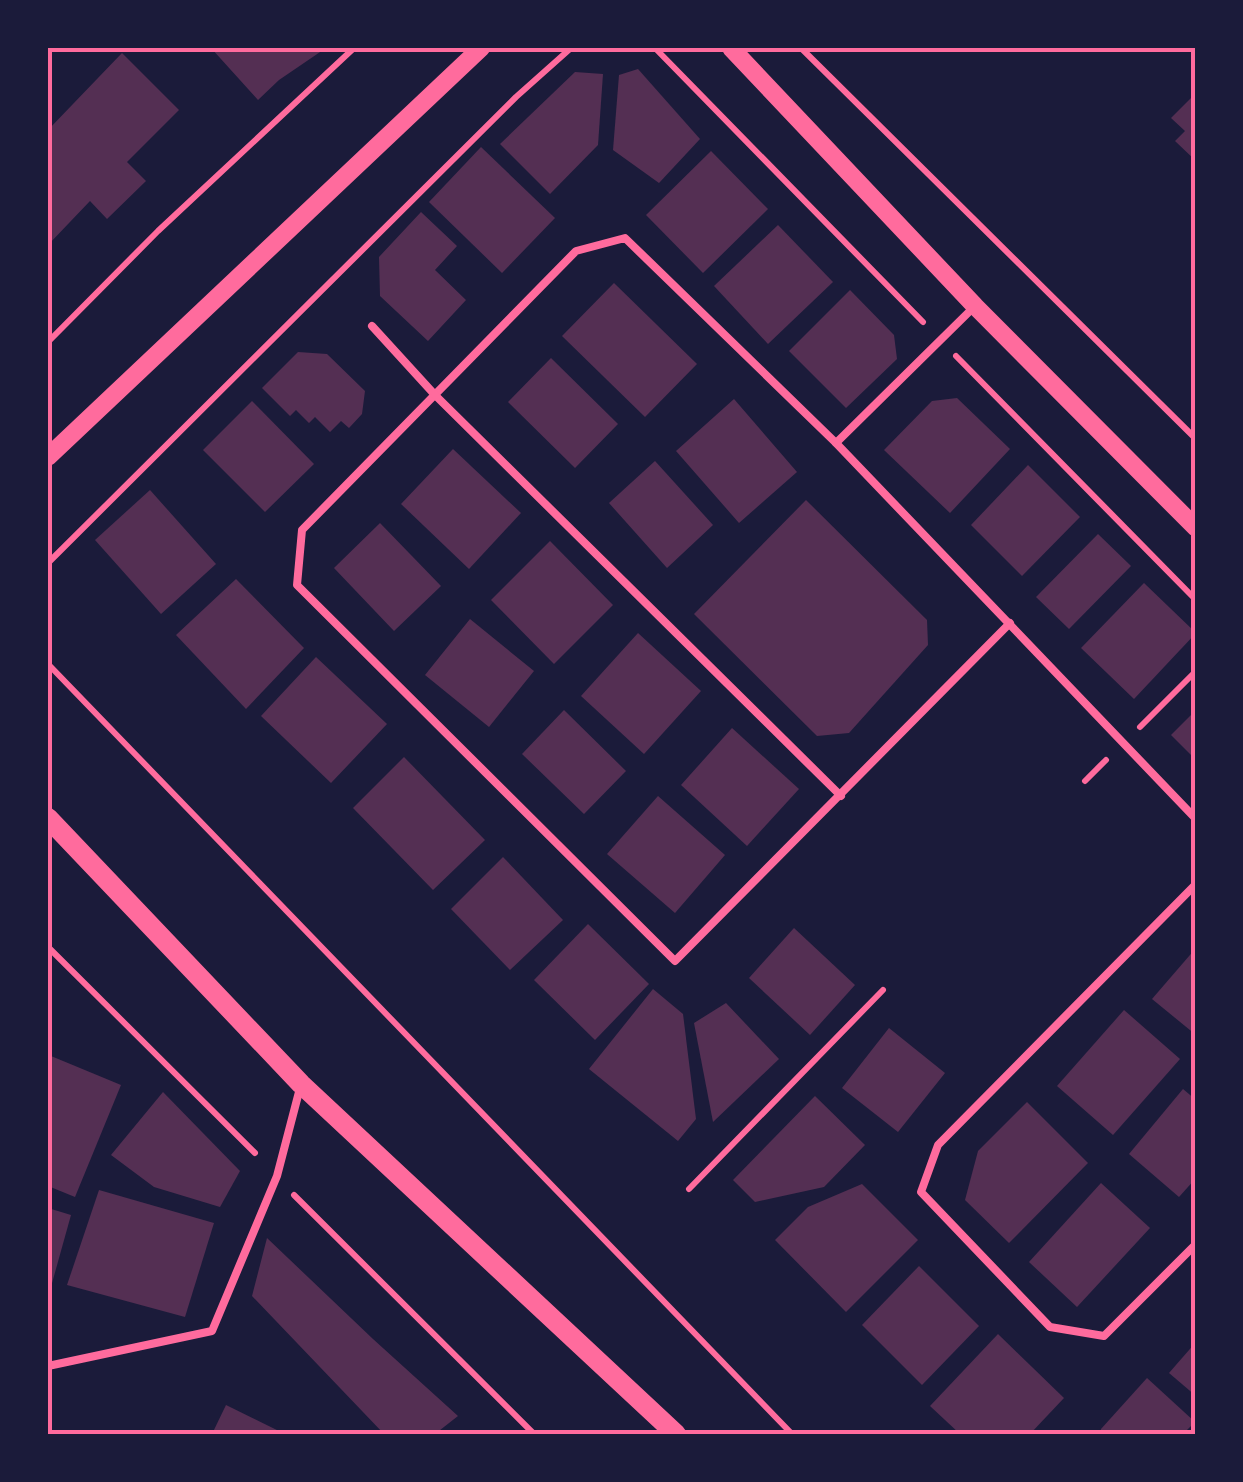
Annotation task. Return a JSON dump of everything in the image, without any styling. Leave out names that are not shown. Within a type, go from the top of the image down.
[{"type":"main road","points":[[48,818],[301,1084],[676,1434]]},
{"type":"street","points":[[48,457],[481,48]]},
{"type":"street","points":[[731,48],[975,306],[1196,528]]},
{"type":"lane","points":[[1010,623],[675,961],[297,585],[302,530],[576,251],[626,238],[836,443],[1010,623],[1196,820]]},
{"type":"lane","points":[[836,443],[975,306]]},
{"type":"lane","points":[[372,326],[435,395],[841,796]]},
{"type":"lane","points":[[1196,884],[938,1145],[921,1192],[1050,1327],[1104,1336],[1196,1244]]},
{"type":"lane","points":[[48,1366],[212,1330],[277,1176],[301,1084]]},
{"type":"path","points":[[48,342],[158,231],[354,48]]},
{"type":"path","points":[[48,562],[570,48]]},
{"type":"path","points":[[801,48],[1196,439]]},
{"type":"path","points":[[48,664],[792,1434]]},
{"type":"path","points":[[689,1189],[882,990]]},
{"type":"building","points":[[211,48],[326,48],[279,80],[258,100]]},
{"type":"building","points":[[122,53],[179,110],[127,162],[146,181],[107,219],[90,201],[48,245],[48,130]]},
{"type":"building","points":[[638,69],[700,139],[659,183],[613,150],[619,75]]},
{"type":"building","points":[[575,72],[603,74],[598,145],[550,194],[500,144]]},
{"type":"building","points":[[1196,93],[1196,161],[1175,141],[1185,131],[1171,118]]},
{"type":"building","points":[[481,147],[555,218],[502,273],[429,202]]},
{"type":"building","points":[[711,151],[768,209],[703,273],[646,215]]},
{"type":"building","points":[[421,212],[457,246],[435,270],[466,300],[428,341],[380,296],[379,257]]},
{"type":"building","points":[[778,225],[833,282],[768,344],[714,286]]},
{"type":"building","points":[[614,283],[697,364],[645,417],[562,336]]},
{"type":"building","points":[[850,290],[894,335],[897,359],[846,408],[789,351]]},
{"type":"building","points":[[298,352],[327,354],[365,391],[362,414],[349,428],[341,421],[330,432],[315,417],[309,423],[296,410],[290,416],[262,388]]},
{"type":"building","points":[[551,358],[618,424],[575,468],[508,402]]},
{"type":"building","points":[[957,398],[1010,449],[950,513],[884,450],[932,401]]},
{"type":"building","points":[[734,399],[797,472],[739,523],[676,451]]},
{"type":"building","points":[[252,401],[314,464],[265,512],[203,450]]},
{"type":"building","points":[[453,449],[521,513],[469,569],[401,504]]},
{"type":"building","points":[[655,461],[713,525],[667,568],[609,503]]},
{"type":"building","points":[[1028,465],[1080,517],[1022,576],[971,525]]},
{"type":"building","points":[[150,490],[216,564],[161,614],[95,540]]},
{"type":"building","points":[[806,500],[927,620],[928,645],[849,733],[817,736],[694,614]]},
{"type":"building","points":[[380,523],[441,586],[394,631],[334,568]]},
{"type":"building","points":[[1098,534],[1131,566],[1069,629],[1036,597]]},
{"type":"building","points":[[550,541],[613,605],[554,664],[491,600]]},
{"type":"building","points":[[236,579],[304,648],[246,709],[176,635]]},
{"type":"building","points":[[1144,583],[1196,633],[1134,699],[1081,648]]},
{"type":"building","points":[[470,619],[534,671],[489,727],[425,675]]},
{"type":"building","points":[[638,633],[701,691],[644,754],[581,696]]},
{"type":"building","points":[[316,657],[387,724],[331,783],[261,716]]},
{"type":"building","points":[[564,710],[626,771],[584,814],[522,754]]},
{"type":"building","points":[[1196,710],[1196,760],[1171,735]]},
{"type":"building","points":[[732,728],[799,789],[747,846],[681,785]]},
{"type":"building","points":[[404,757],[485,840],[433,890],[353,808]]},
{"type":"building","points":[[658,796],[725,855],[675,913],[607,854]]},
{"type":"building","points":[[503,857],[563,920],[510,970],[451,909]]},
{"type":"building","points":[[588,924],[649,984],[595,1040],[534,980]]},
{"type":"building","points":[[794,928],[855,985],[810,1035],[749,978]]},
{"type":"building","points":[[1196,948],[1196,1035],[1152,999]]},
{"type":"building","points":[[653,989],[683,1014],[696,1119],[678,1141],[589,1069]]},
{"type":"building","points":[[726,1003],[779,1059],[713,1122],[694,1023]]},
{"type":"building","points":[[1124,1010],[1180,1059],[1113,1135],[1057,1086]]},
{"type":"building","points":[[889,1028],[945,1073],[898,1132],[842,1088]]},
{"type":"building","points":[[51,1056],[121,1085],[75,1197],[48,1186]]},
{"type":"building","points":[[1183,1089],[1196,1100],[1196,1178],[1179,1197],[1129,1154]]},
{"type":"building","points":[[163,1092],[240,1171],[220,1207],[154,1187],[111,1155]]},
{"type":"building","points":[[815,1096],[865,1145],[824,1187],[755,1202],[733,1180]]},
{"type":"building","points":[[1027,1102],[1088,1163],[1009,1243],[965,1200],[978,1151]]},
{"type":"building","points":[[1101,1183],[1150,1228],[1077,1307],[1029,1262]]},
{"type":"building","points":[[862,1184],[918,1240],[846,1312],[775,1240],[808,1207]]},
{"type":"building","points":[[99,1190],[214,1223],[185,1317],[67,1285]]},
{"type":"building","points":[[48,1208],[71,1215],[49,1294],[48,1294]]},
{"type":"building","points":[[267,1238],[458,1416],[435,1434],[384,1434],[252,1296]]},
{"type":"building","points":[[919,1266],[979,1326],[922,1385],[862,1325]]},
{"type":"building","points":[[998,1334],[1064,1398],[1030,1434],[960,1434],[930,1406]]},
{"type":"building","points":[[1196,1342],[1196,1396],[1169,1373]]},
{"type":"building","points":[[1147,1378],[1195,1422],[1183,1434],[1100,1434],[1101,1429]]},
{"type":"building","points":[[226,1405],[285,1434],[212,1434]]}]
